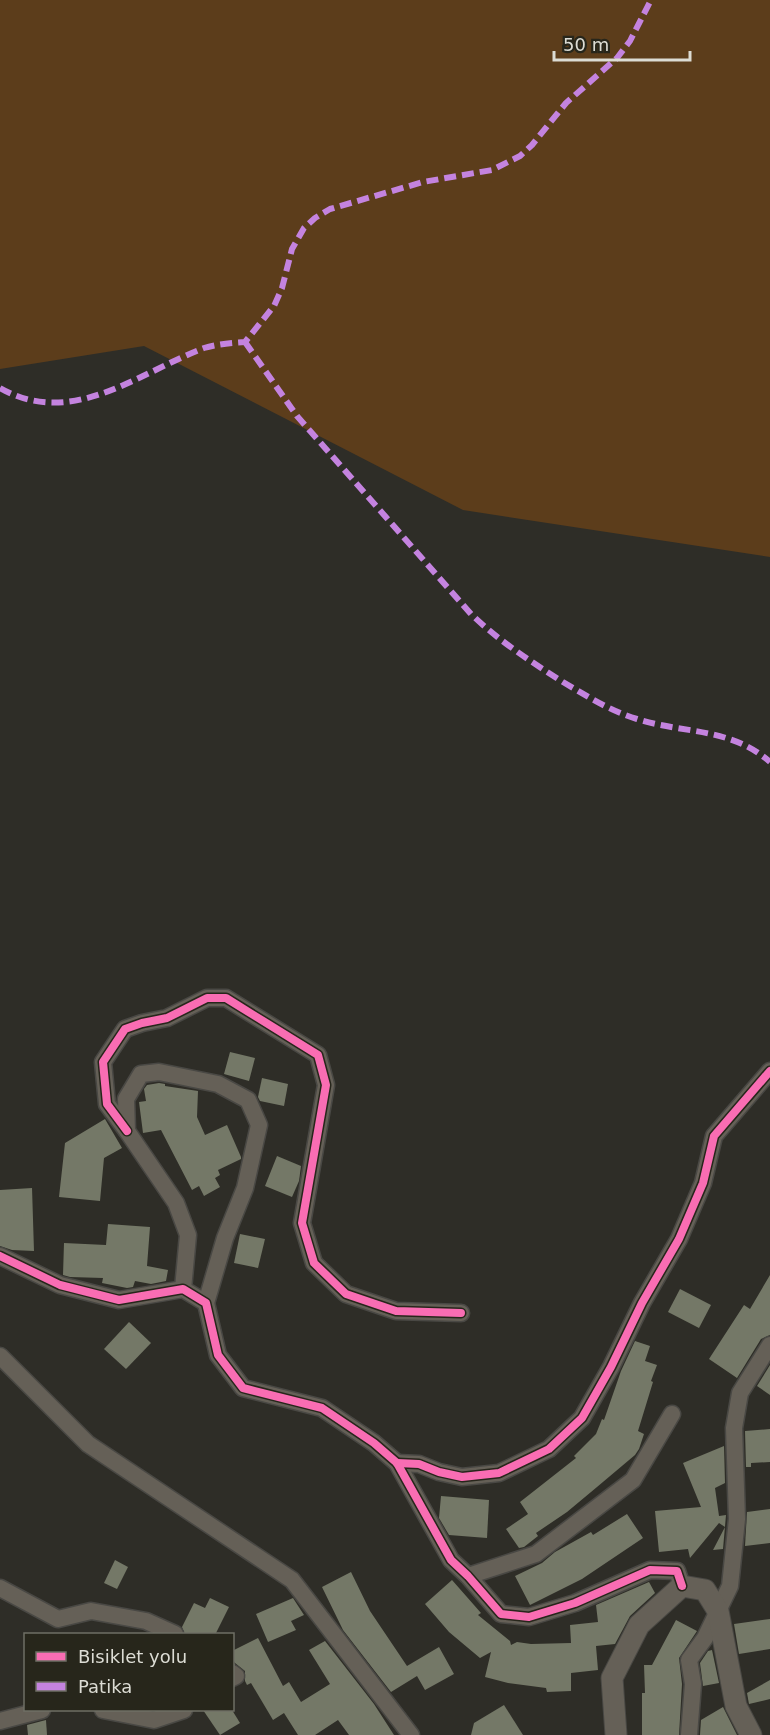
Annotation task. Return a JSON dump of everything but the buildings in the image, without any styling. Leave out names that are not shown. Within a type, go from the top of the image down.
[{"type":"street","points":[[183,1289],[188,1235],[176,1203],[107,1104],[103,1062],[125,1029],[167,1018],[207,998],[226,998],[318,1055],[326,1085],[302,1223],[314,1263],[346,1294],[396,1311],[461,1313]]},
{"type":"street","points":[[397,1463],[418,1464],[438,1472],[462,1477],[499,1473],[549,1449],[582,1418],[679,1239],[703,1183],[714,1136],[770,1071]]},
{"type":"street","points":[[127,1131],[126,1099],[141,1074],[159,1072],[218,1084],[248,1100],[259,1125],[245,1188],[225,1238],[206,1303],[218,1355],[243,1388],[322,1408],[374,1443],[397,1463],[417,1502],[452,1560],[501,1614],[529,1617],[575,1603],[650,1570],[677,1571],[682,1586]]},
{"type":"street","points":[[0,1256],[60,1285],[119,1300],[183,1289],[206,1303]]},
{"type":"street","points":[[689,1735],[693,1684],[689,1660],[705,1638],[730,1586],[737,1519],[734,1428],[740,1393],[770,1345]]},
{"type":"street","points":[[0,1356],[88,1444],[292,1580],[411,1735]]},
{"type":"street","points":[[468,1575],[536,1554],[633,1480],[672,1414]]},
{"type":"street","points":[[682,1586],[705,1590],[718,1611],[736,1706],[751,1735]]},
{"type":"street","points":[[616,1735],[612,1678],[639,1625],[682,1586]]},
{"type":"street","points":[[0,1588],[58,1619],[91,1611],[147,1621],[171,1633]]},
{"type":"street","points":[[0,1721],[38,1711]]},
{"type":"street","points":[[108,1711],[154,1720],[181,1711]]},
{"type":"shaded area","points":[[0,0],[770,0],[770,557],[463,510],[144,346],[0,369]]},
{"type":"marked path","points":[[0,388],[27,399],[53,403],[79,400],[104,393],[204,348],[245,342],[274,306],[282,288],[292,249],[304,228],[315,218],[330,209],[423,182],[492,170],[520,156],[532,145],[566,103],[617,58],[630,41],[651,0]]},
{"type":"marked path","points":[[245,342],[297,416],[471,614],[493,633],[581,693],[627,716],[655,724],[723,737],[755,751],[770,762]]},
{"type":"cycle path","points":[[127,1131],[107,1104],[103,1062],[125,1029],[167,1018],[207,998],[226,998],[318,1055],[326,1085],[302,1223],[314,1263],[346,1294],[396,1311],[461,1313]]},
{"type":"cycle path","points":[[397,1463],[419,1464],[439,1472],[462,1477],[499,1473],[549,1449],[582,1418],[611,1367],[642,1303],[679,1239],[703,1183],[714,1136],[770,1071]]},
{"type":"cycle path","points":[[0,1256],[60,1285],[119,1300],[183,1289],[206,1303],[218,1355],[243,1388],[322,1408],[374,1443],[397,1463],[451,1560],[501,1614],[529,1617],[575,1603],[650,1570],[677,1571],[682,1586]]}]
